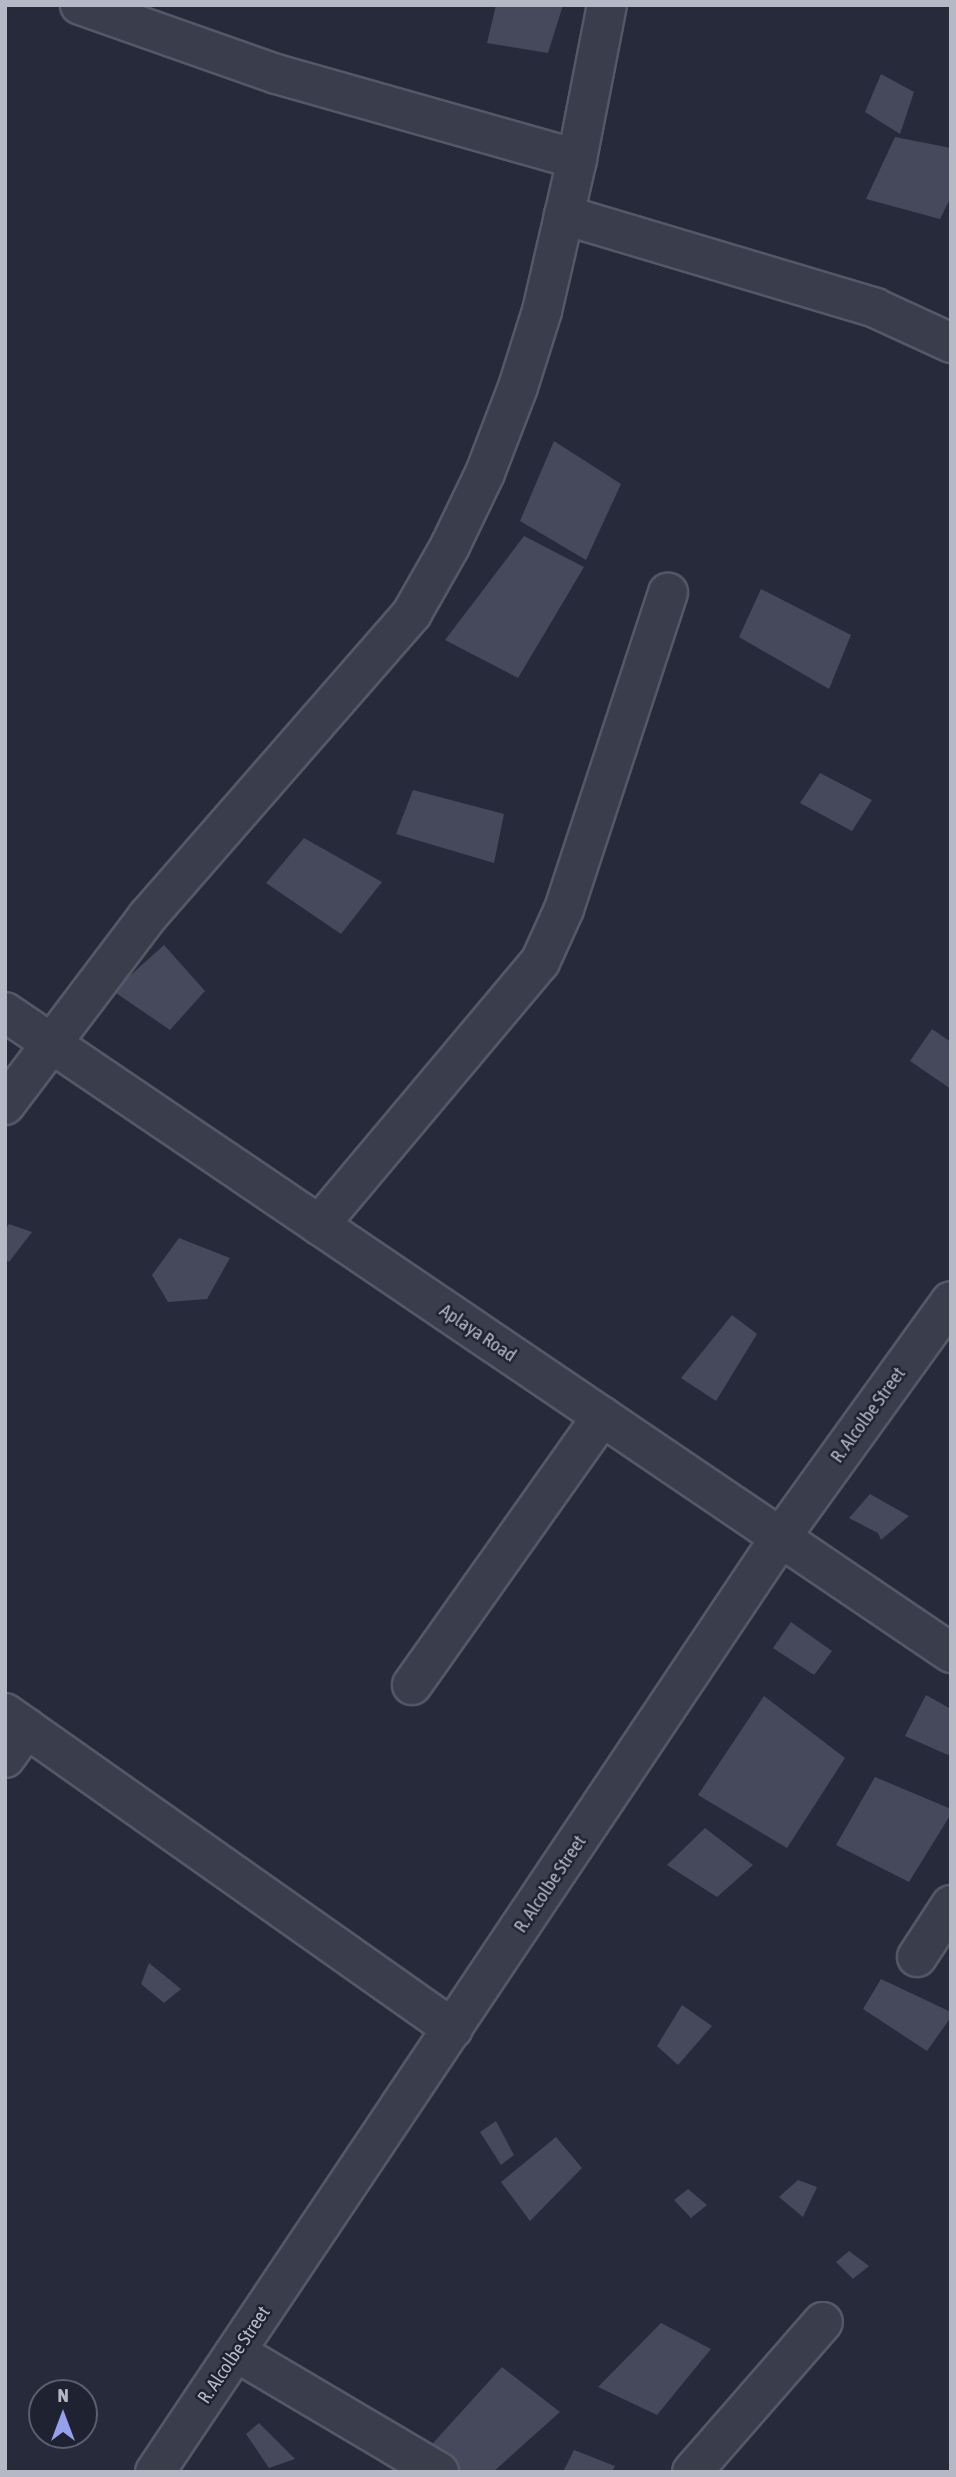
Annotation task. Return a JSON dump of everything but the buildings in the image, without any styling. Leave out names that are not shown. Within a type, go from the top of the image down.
[{"type":"street","points":[[80,5],[276,74],[577,159]]},
{"type":"street","points":[[5,1105],[148,916],[412,613],[485,473],[518,387],[541,311],[564,215],[607,5]]},
{"type":"street","points":[[564,215],[875,308],[951,343]]},
{"type":"street","points":[[319,1225],[540,962],[564,909],[668,593]]},
{"type":"street","name":"Aplaya Road","points":[[5,1012],[951,1653]]},
{"type":"street","name":"R. Alcolbe Street","points":[[155,2472],[780,1538],[951,1301]]},
{"type":"street","points":[[412,1685],[602,1417]]},
{"type":"street","points":[[13,1733],[453,2029]]},
{"type":"street","points":[[917,1957],[951,1905]]},
{"type":"street","points":[[692,2472],[823,2322]]},
{"type":"street","points":[[236,2352],[439,2472]]}]
